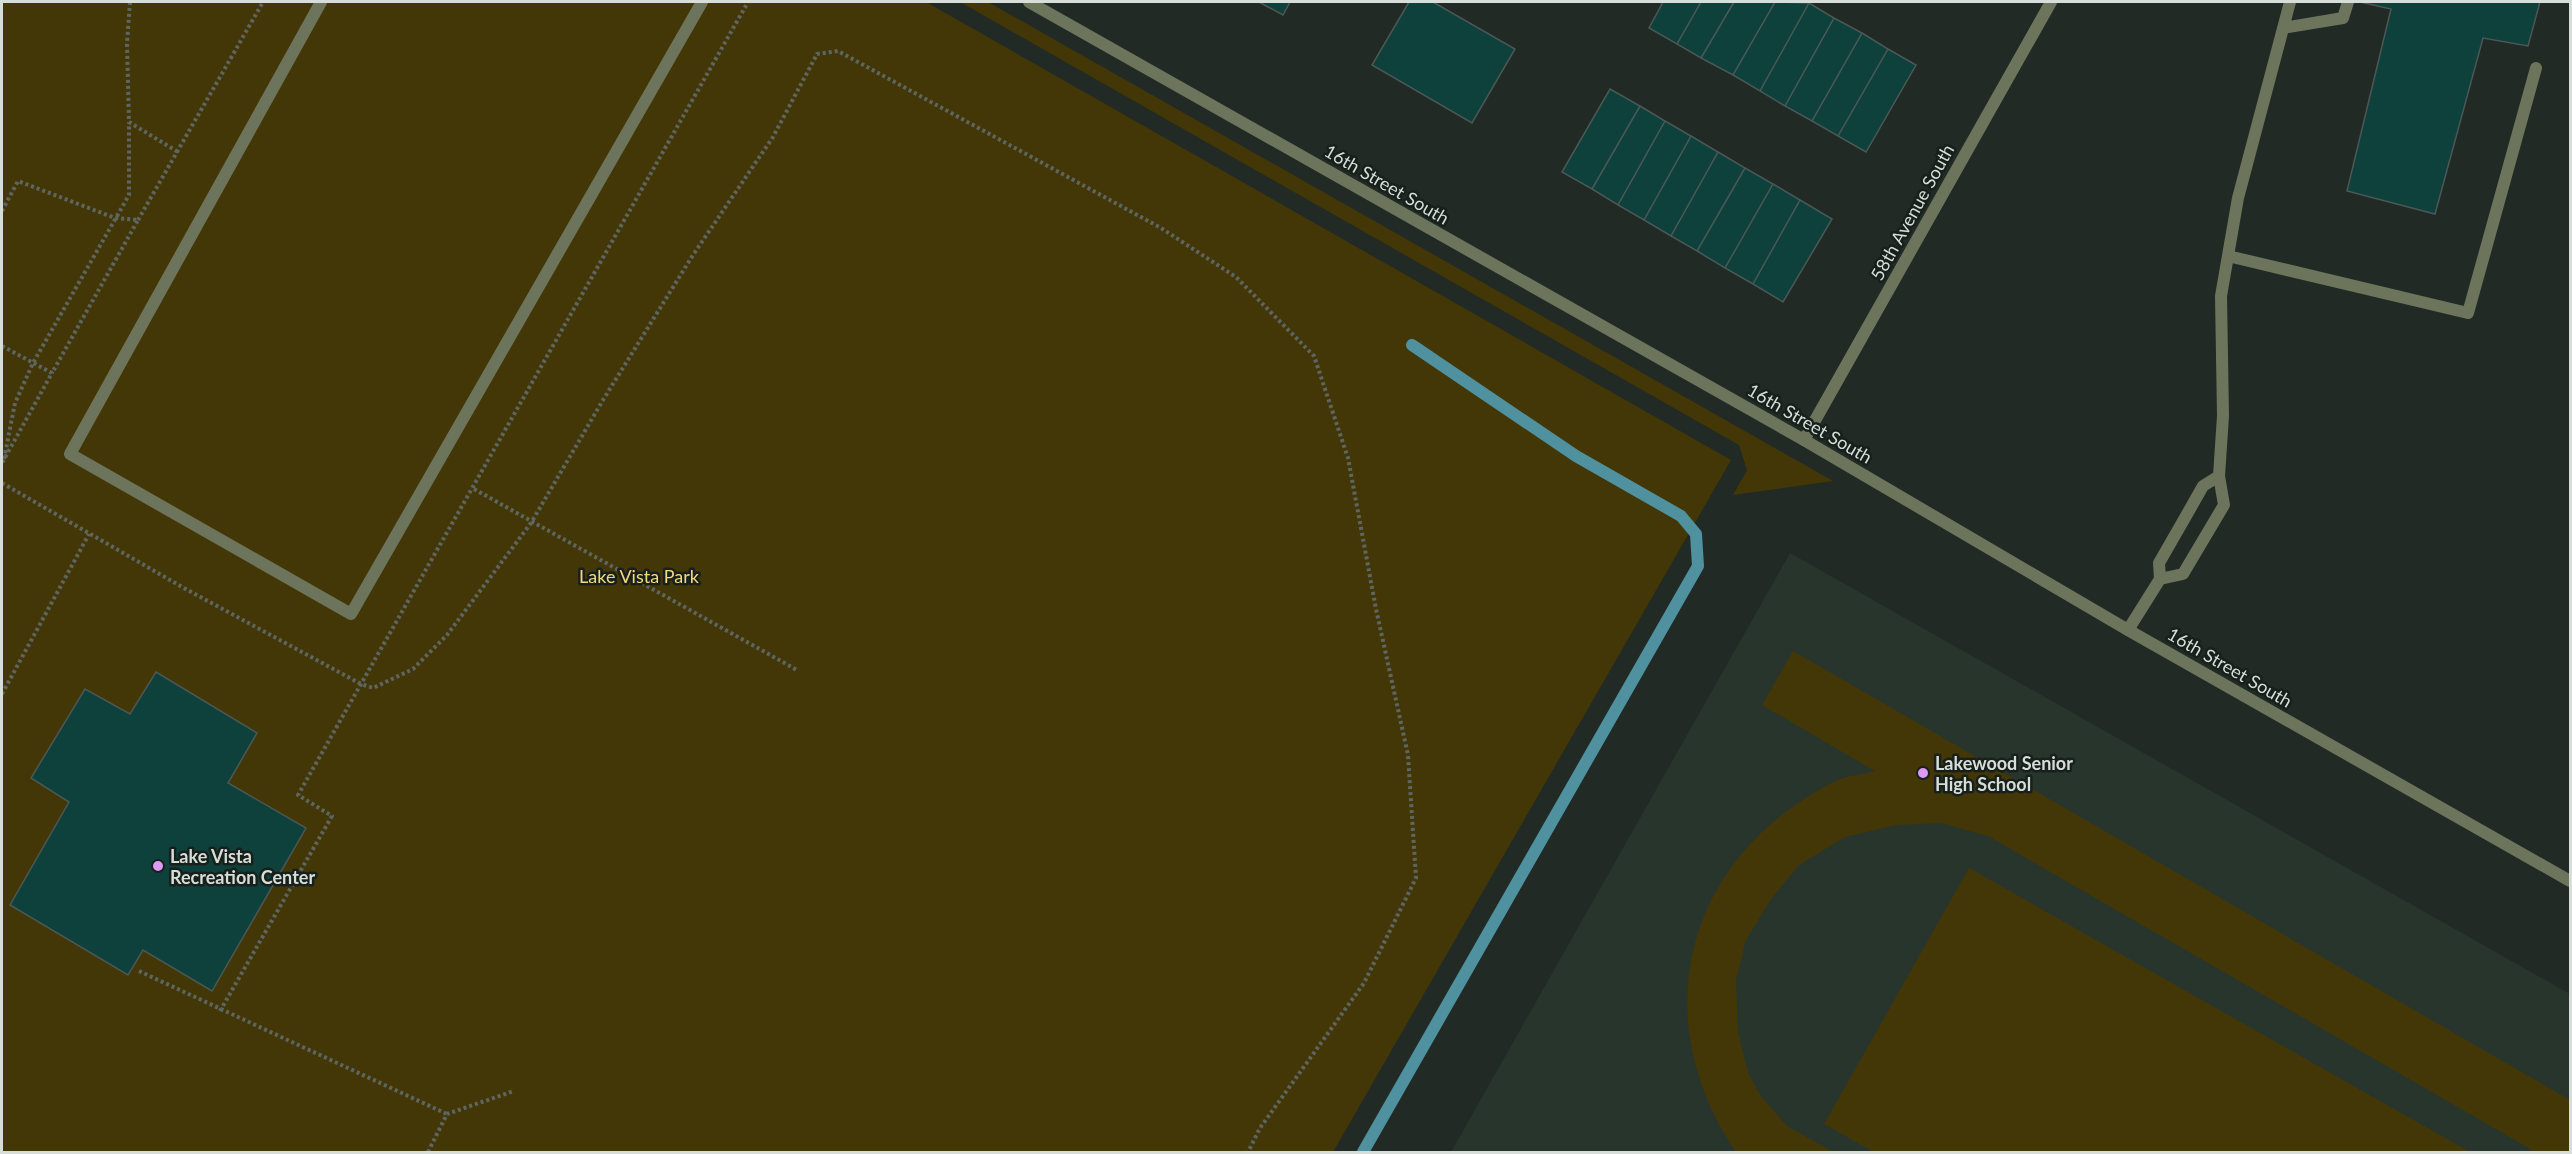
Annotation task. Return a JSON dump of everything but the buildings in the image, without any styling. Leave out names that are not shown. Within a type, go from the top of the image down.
[{"type":"street","points":[[321,2],[70,454],[351,614],[702,2]]},
{"type":"street","name":"16th Street South","points":[[1029,2],[1804,440],[2128,630],[2571,880]]},
{"type":"street","name":"58th Avenue South","points":[[1804,440],[2051,2]]},
{"type":"street","points":[[2160,579],[2183,574],[2224,505],[2219,476],[2223,416],[2222,296],[2238,198],[2289,2]]},
{"type":"street","points":[[2283,28],[2343,18],[2348,2]]},
{"type":"street","points":[[2228,256],[2468,313],[2536,68]]},
{"type":"street","points":[[2128,630],[2160,579],[2159,563],[2203,486],[2219,476]]},
{"type":"path","points":[[3,461],[15,403],[33,363],[129,195],[127,44],[130,2]]},
{"type":"path","points":[[3,461],[263,2]]},
{"type":"path","points":[[220,1011],[332,816],[298,795],[474,489],[748,2]]},
{"type":"path","points":[[2,483],[89,534],[361,684],[373,688],[412,669],[447,635],[531,523],[603,400],[693,255],[773,137],[818,54],[837,51],[920,94],[1161,228],[1236,277],[1314,356],[1348,458],[1376,609],[1408,754],[1416,878],[1364,983],[1260,1128],[1248,1152]]},
{"type":"path","points":[[129,122],[178,152]]},
{"type":"path","points":[[2,211],[18,181],[115,218],[138,220]]},
{"type":"path","points":[[2,346],[52,373]]},
{"type":"path","points":[[474,489],[797,670]]},
{"type":"path","points":[[2,694],[89,534]]},
{"type":"path","points":[[139,971],[220,1011],[447,1114],[514,1091]]},
{"type":"path","points":[[428,1152],[447,1114]]},
{"type":"shaded area","name":"Lakewood Senior High School","points":[[1790,553],[2570,994],[2570,1152],[1451,1152]]},
{"type":"green space","name":"Lake Vista Park","points":[[2,2],[926,2],[1731,460],[1333,1152],[2,1152]]},
{"type":"green space","points":[[960,2],[988,2],[1833,481],[1733,495],[1747,470],[1739,445]]},
{"type":"green space","points":[[1793,651],[2570,1100],[2570,1152],[2533,1152],[1988,836],[1941,823],[1896,825],[1845,837],[1799,865],[1771,899],[1746,940],[1736,980],[1738,1033],[1748,1072],[1760,1095],[1787,1126],[1833,1152],[1736,1152],[1707,1100],[1691,1046],[1687,994],[1695,942],[1714,894],[1744,850],[1785,812],[1836,781],[1875,771],[1762,705]]},
{"type":"green space","points":[[1969,868],[2470,1152],[1874,1152],[1824,1124]]},
{"type":"waterway","points":[[1363,1152],[1698,566],[1696,534],[1681,516],[1576,456],[1412,345]]},
{"type":"place","name":"Lakewood Senior High School","points":[[1923,773]]},
{"type":"place","name":"Lake Vista Recreation Center","points":[[158,866]]}]
